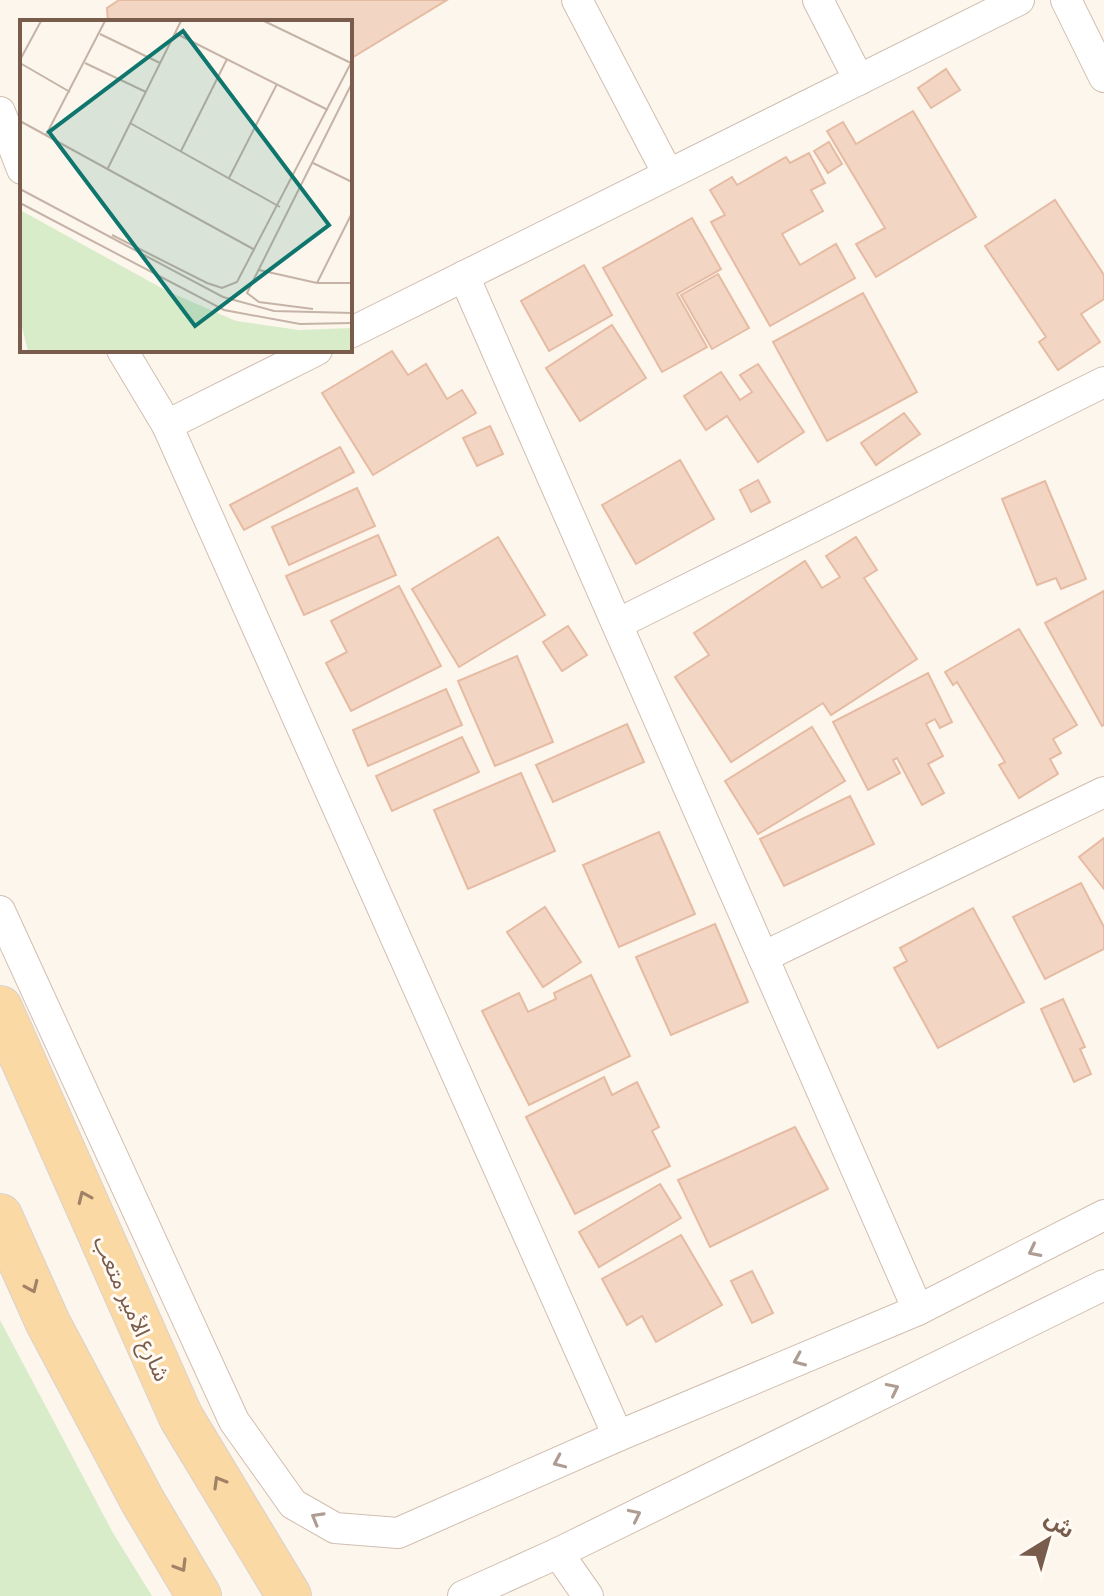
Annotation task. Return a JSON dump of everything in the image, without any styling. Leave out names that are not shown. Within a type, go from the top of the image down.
[{"type":"main road","name":"شارع الأمير متعب","points":[[0,1008],[181,1417],[289,1596]]},
{"type":"main road","points":[[0,1216],[48,1323],[142,1500],[199,1596]]},
{"type":"street","points":[[577,0],[668,174]]},
{"type":"street","points":[[818,0],[859,80]]},
{"type":"street","points":[[352,332],[1019,0]]},
{"type":"street","points":[[1066,0],[1104,77]]},
{"type":"street","points":[[0,112],[20,164]]},
{"type":"street","points":[[464,276],[918,1310]]},
{"type":"street","points":[[123,352],[167,425],[618,1436]]},
{"type":"street","points":[[167,425],[313,352]]},
{"type":"street","points":[[617,624],[1104,382]]},
{"type":"street","points":[[763,957],[1104,792]]},
{"type":"street","points":[[0,911],[234,1421],[293,1504],[335,1528],[398,1533],[618,1436],[918,1310],[1104,1215]]},
{"type":"street","points":[[463,1596],[558,1553],[1104,1285]]},
{"type":"street","points":[[558,1553],[588,1596]]},
{"type":"green space","points":[[0,1320],[113,1533],[152,1596],[0,1596]]},
{"type":"building","points":[[119,0],[447,0],[352,58],[352,20],[108,20],[107,8]]},
{"type":"building","points":[[946,69],[960,90],[931,108],[918,88]]},
{"type":"building","points":[[913,111],[976,217],[876,277],[856,244],[885,228],[827,131],[843,122],[856,144]]},
{"type":"building","points":[[829,142],[842,164],[828,173],[814,151]]},
{"type":"building","points":[[809,153],[825,183],[811,190],[823,211],[782,234],[800,265],[836,244],[855,278],[770,326],[711,222],[725,215],[710,190],[732,177],[737,185],[786,157],[790,163]]},
{"type":"building","points":[[1055,200],[1104,275],[1104,299],[1081,314],[1100,342],[1058,370],[1039,342],[1046,337],[985,246]]},
{"type":"building","points":[[692,218],[721,269],[677,294],[707,347],[662,372],[603,268]]},
{"type":"building","points":[[584,265],[612,315],[549,351],[521,301]]},
{"type":"building","points":[[718,274],[749,328],[712,349],[681,295]]},
{"type":"building","points":[[863,293],[917,392],[827,441],[773,342]]},
{"type":"building","points":[[612,325],[646,378],[580,421],[546,368]]},
{"type":"building","points":[[392,351],[408,375],[426,364],[447,399],[462,390],[476,413],[373,475],[322,393]]},
{"type":"building","points":[[758,364],[804,432],[758,462],[727,416],[706,430],[684,396],[721,372],[740,400],[752,392],[740,375]]},
{"type":"building","points":[[904,413],[920,434],[876,465],[861,443]]},
{"type":"building","points":[[490,426],[503,454],[477,466],[463,438]]},
{"type":"building","points":[[340,447],[354,472],[244,530],[230,505]]},
{"type":"building","points":[[680,460],[714,519],[636,564],[602,505]]},
{"type":"building","points":[[758,480],[770,502],[751,512],[740,490]]},
{"type":"building","points":[[1045,481],[1086,579],[1061,589],[1056,578],[1037,585],[1002,499]]},
{"type":"building","points":[[357,488],[375,526],[289,565],[272,527]]},
{"type":"building","points":[[378,535],[396,575],[304,615],[286,576]]},
{"type":"building","points":[[498,537],[545,615],[459,667],[412,589]]},
{"type":"building","points":[[856,537],[877,570],[864,578],[917,659],[831,715],[823,703],[731,762],[675,677],[709,655],[694,633],[805,561],[822,588],[840,577],[826,556]]},
{"type":"building","points":[[399,586],[441,666],[351,711],[326,663],[347,652],[331,621]]},
{"type":"building","points":[[1104,591],[1104,725],[1102,726],[1045,623]]},
{"type":"building","points":[[568,626],[587,655],[562,671],[543,642]]},
{"type":"building","points":[[1019,629],[1077,725],[1053,739],[1061,753],[1050,759],[1058,774],[1019,798],[999,765],[1005,762],[957,682],[953,685],[945,672]]},
{"type":"building","points":[[517,656],[553,742],[495,766],[458,681]]},
{"type":"building","points":[[928,673],[952,722],[940,728],[935,719],[926,724],[943,756],[928,764],[944,793],[922,805],[897,758],[893,760],[900,773],[868,790],[833,722]]},
{"type":"building","points":[[446,689],[462,725],[368,766],[353,730]]},
{"type":"building","points":[[627,724],[644,762],[553,802],[536,765]]},
{"type":"building","points":[[812,727],[845,781],[758,834],[725,781]]},
{"type":"building","points":[[462,737],[479,772],[392,811],[376,776]]},
{"type":"building","points":[[521,773],[555,851],[468,889],[434,810]]},
{"type":"building","points":[[850,796],[874,844],[784,886],[760,839]]},
{"type":"building","points":[[659,832],[695,914],[619,947],[583,865]]},
{"type":"building","points":[[1104,838],[1104,889],[1079,857]]},
{"type":"building","points":[[1081,883],[1104,927],[1104,949],[1045,979],[1013,917]]},
{"type":"building","points":[[545,907],[581,962],[543,987],[507,932]]},
{"type":"building","points":[[973,908],[1024,1002],[938,1048],[894,968],[907,961],[900,948]]},
{"type":"building","points":[[715,924],[748,1002],[671,1035],[636,957]]},
{"type":"building","points":[[591,975],[630,1056],[529,1105],[482,1011],[519,993],[528,1012],[556,999],[554,993]]},
{"type":"building","points":[[1063,999],[1085,1047],[1080,1049],[1091,1074],[1074,1082],[1041,1009]]},
{"type":"building","points":[[604,1077],[612,1095],[637,1082],[659,1127],[652,1131],[670,1166],[575,1214],[526,1117]]},
{"type":"building","points":[[795,1127],[828,1189],[710,1247],[678,1180]]},
{"type":"building","points":[[660,1184],[681,1218],[599,1267],[579,1232]]},
{"type":"building","points":[[681,1235],[722,1305],[656,1342],[642,1316],[627,1325],[602,1279]]},
{"type":"building","points":[[752,1271],[773,1313],[752,1323],[731,1281]]}]
